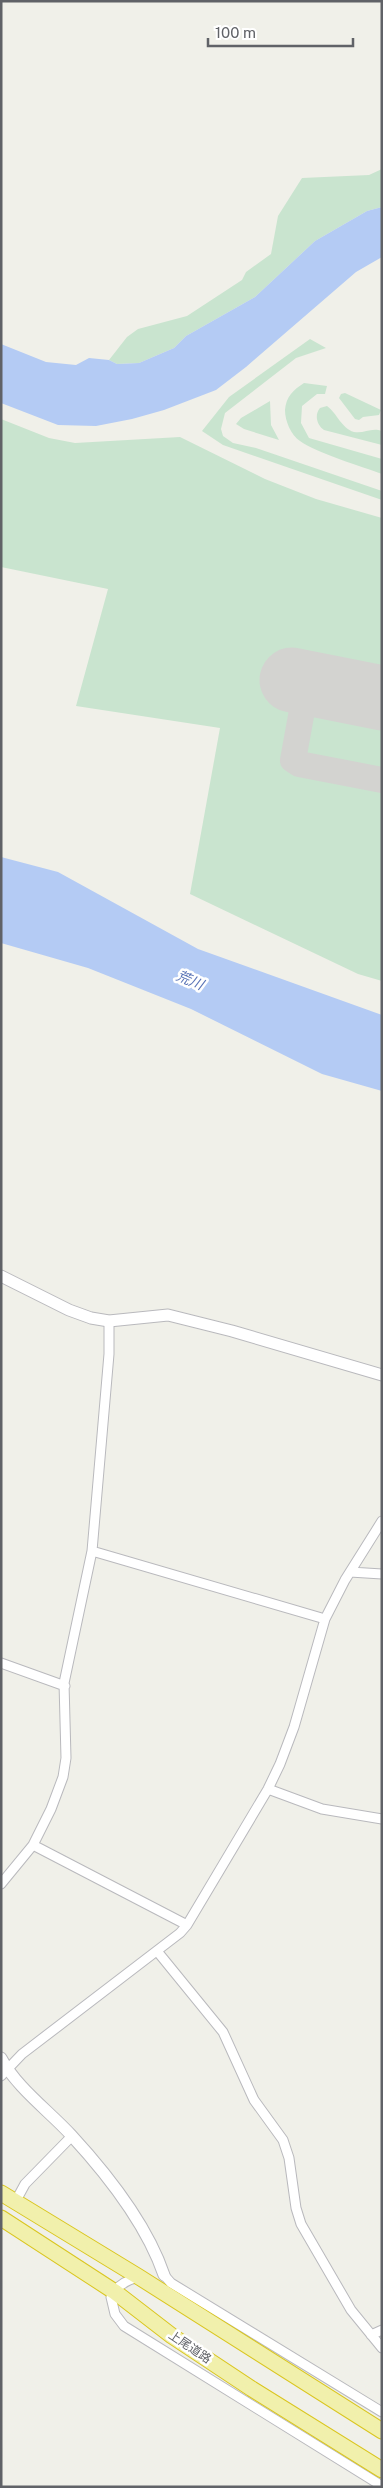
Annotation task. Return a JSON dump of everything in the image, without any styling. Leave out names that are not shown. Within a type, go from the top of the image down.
[{"type":"highway","points":[[1,2193],[139,2277],[382,2431]]},
{"type":"highway","name":"上尾道路","points":[[1,2218],[114,2291],[172,2336],[252,2389],[382,2470]]},
{"type":"street","points":[[1,1276],[69,1310],[91,1318],[109,1321],[168,1314],[382,1375]]},
{"type":"street","points":[[1,1884],[33,1845],[51,1809],[63,1776],[66,1758],[64,1686],[92,1551],[109,1354],[109,1321]]},
{"type":"street","points":[[4,2073],[22,2054],[157,1951],[187,1925],[268,1789],[294,1727],[326,1619],[350,1572],[382,1521]]},
{"type":"street","points":[[92,1551],[326,1619]]},
{"type":"street","points":[[350,1572],[382,1574]]},
{"type":"street","points":[[1,1663],[64,1686]]},
{"type":"street","points":[[268,1789],[322,1809],[382,1820]]},
{"type":"street","points":[[33,1845],[187,1925]]},
{"type":"street","points":[[157,1951],[223,2032],[254,2100],[283,2140],[289,2158],[296,2208],[301,2224],[351,2310],[382,2348]]},
{"type":"street","points":[[1,2058],[4,2073],[72,2136],[108,2180],[143,2230],[157,2256],[164,2275],[171,2283],[382,2412]]},
{"type":"street","points":[[19,2195],[25,2184],[72,2136]]},
{"type":"street","points":[[139,2277],[129,2279],[114,2291],[111,2297],[115,2314],[124,2326],[382,2486]]},
{"type":"street","points":[[371,2335],[382,2330]]},
{"type":"green space","points":[[382,169],[382,207],[367,211],[315,241],[255,297],[186,336],[174,348],[139,363],[117,364],[109,360],[127,337],[138,329],[187,316],[242,280],[246,272],[271,254],[278,216],[302,178],[369,175]]},
{"type":"green space","points":[[310,339],[326,348],[296,358],[225,413],[221,429],[223,436],[233,443],[256,448],[382,491],[382,500],[223,445],[202,431],[229,397]]},
{"type":"green space","points":[[304,383],[327,386],[325,394],[317,394],[302,406],[301,423],[309,438],[382,459],[382,474],[307,446],[294,435],[286,419],[285,410],[291,394]]},
{"type":"green space","points":[[345,393],[381,410],[379,415],[363,417],[359,420],[355,419],[339,398],[341,394]]},
{"type":"green space","points":[[270,401],[271,425],[279,440],[244,429],[236,424],[241,418]]},
{"type":"green space","points":[[327,406],[334,412],[342,424],[354,432],[382,431],[382,445],[324,430],[318,423],[317,414],[320,408]]},
{"type":"green space","points":[[1,419],[49,438],[75,443],[180,437],[265,479],[316,499],[382,518],[382,682],[292,664],[283,695],[296,697],[282,767],[382,788],[382,981],[358,974],[190,894],[220,728],[76,706],[108,589],[1,567]]},
{"type":"green space","points":[[313,701],[382,715],[382,772],[301,755]]},
{"type":"water","points":[[382,207],[382,257],[356,272],[246,367],[216,390],[164,410],[96,426],[58,425],[1,403],[1,344],[46,362],[76,365],[89,358],[109,360],[117,364],[139,363],[174,348],[186,336],[255,297],[315,241],[367,211]]},
{"type":"water","name":"荒川","points":[[1,857],[58,872],[198,949],[382,1015],[382,1091],[322,1074],[191,1009],[88,968],[1,943]]},
{"type":"taxiway","points":[[307,683],[293,760],[299,764],[382,780]]},
{"type":"runway","points":[[292,680],[382,698]]}]
